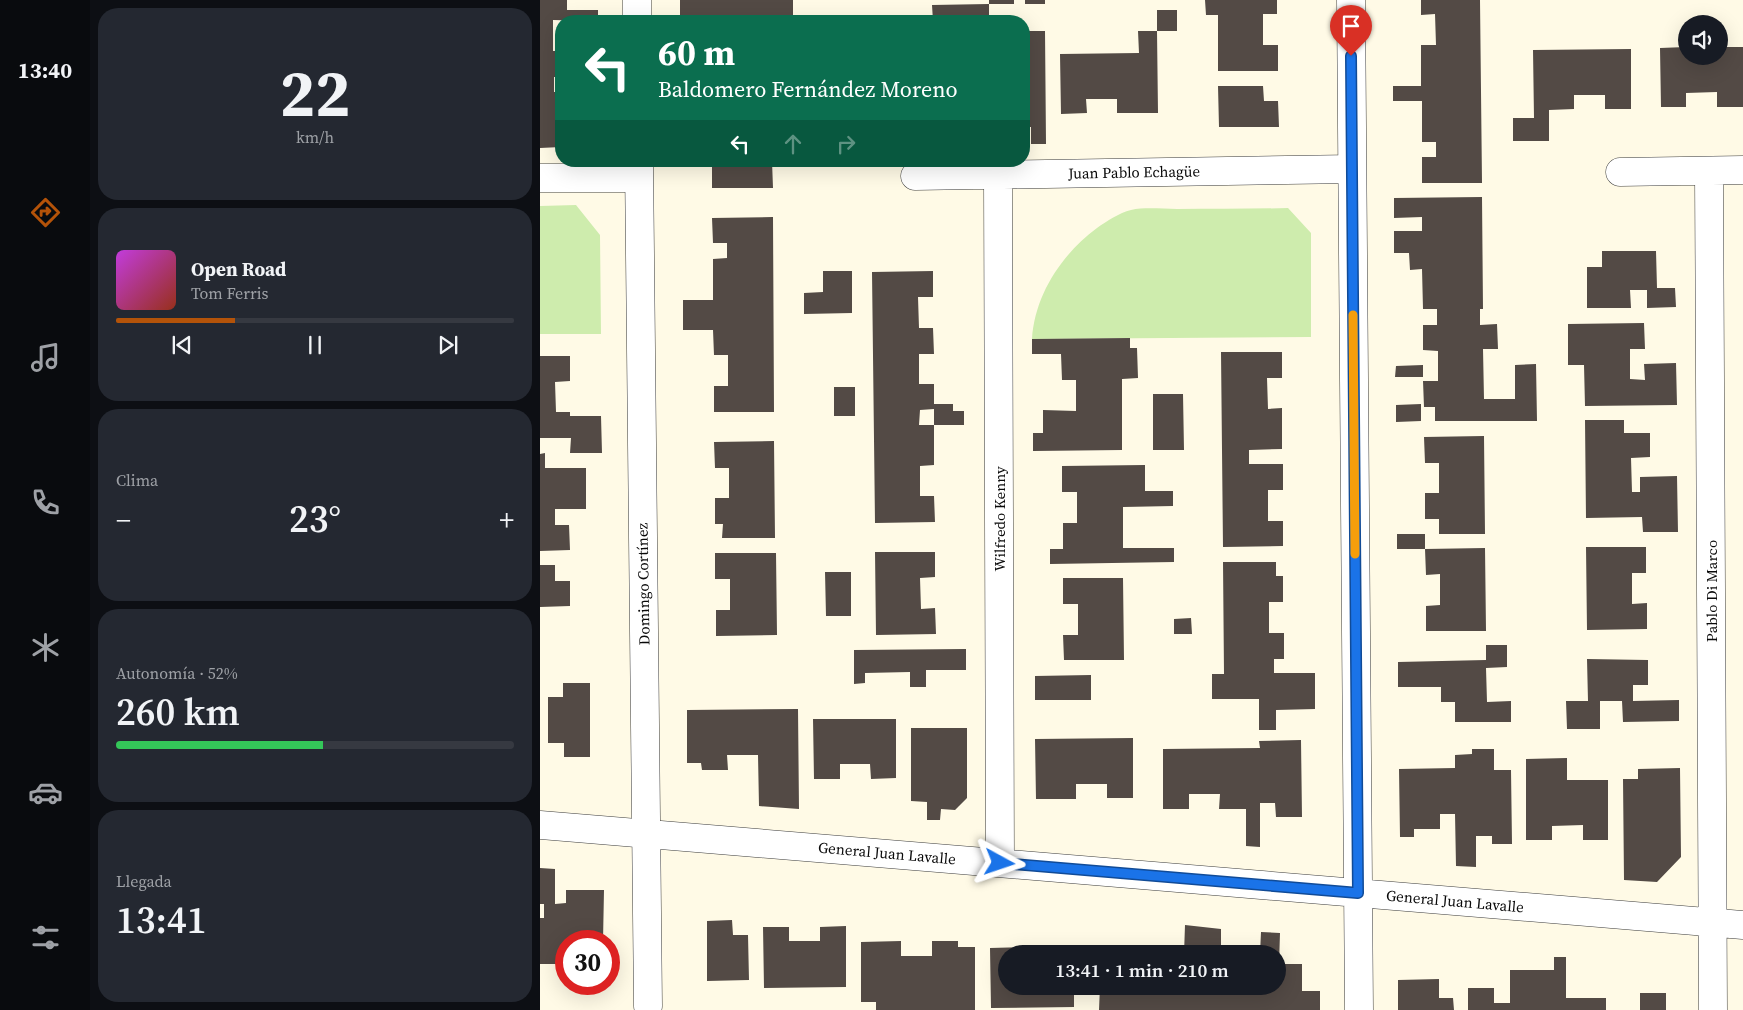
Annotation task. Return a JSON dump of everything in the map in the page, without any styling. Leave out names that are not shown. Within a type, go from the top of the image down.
[{"type":"street","points":[[637,0],[637,15]]},
{"type":"street","points":[[1351,0],[1358,1010]]},
{"type":"street","name":"Juan Pablo Echagüe","points":[[915,176],[1352,169]]},
{"type":"street","points":[[540,178],[639,170]]},
{"type":"street","name":"Domingo Cortínez","points":[[639,170],[648,1006]]},
{"type":"street","points":[[1620,172],[1743,170]]},
{"type":"street","name":"Pablo Di Marco","points":[[1709,171],[1713,1010]]},
{"type":"street","name":"Wilfredo Kenny","points":[[998,175],[1000,863]]},
{"type":"street","name":"General Juan Lavalle","points":[[540,825],[1743,924]]},
{"type":"green space","points":[[576,205],[600,235],[601,334],[540,334],[540,206]]},
{"type":"green space","points":[[1288,208],[1311,233],[1311,337],[1032,339],[1038,306],[1052,276],[1084,238],[1118,215],[1131,210],[1142,209]]},
{"type":"building","points":[[540,0],[567,0],[567,10],[598,10],[598,15],[555,15],[555,20],[553,20],[553,51],[555,51],[555,147],[540,148]]},
{"type":"building","points":[[680,0],[793,0],[793,15],[680,15]]},
{"type":"building","points":[[989,0],[1014,0],[1014,4],[989,4]]},
{"type":"building","points":[[1025,0],[1045,0],[1045,4],[1025,4]]},
{"type":"building","points":[[1205,0],[1277,0],[1277,14],[1263,14],[1263,45],[1278,45],[1278,71],[1218,71],[1218,15],[1206,15]]},
{"type":"building","points":[[1421,0],[1480,0],[1482,183],[1422,183],[1422,157],[1436,157],[1436,142],[1422,142],[1422,101],[1393,101],[1393,86],[1421,86],[1421,45],[1436,45],[1435,14],[1421,15]]},
{"type":"building","points":[[989,4],[989,15],[933,15],[932,5]]},
{"type":"building","points":[[1157,10],[1177,10],[1177,31],[1157,31]]},
{"type":"building","points":[[1030,31],[1045,31],[1046,144],[1031,144]]},
{"type":"building","points":[[1138,31],[1157,31],[1158,113],[1117,113],[1117,99],[1086,99],[1087,113],[1061,114],[1060,54],[1139,53]]},
{"type":"building","points":[[1678,47],[1678,65],[1728,65],[1728,47],[1743,47],[1743,107],[1717,107],[1717,92],[1686,93],[1686,107],[1661,107],[1660,48]]},
{"type":"building","points":[[1631,49],[1631,109],[1605,109],[1605,95],[1574,95],[1574,109],[1549,110],[1549,141],[1513,141],[1513,118],[1534,118],[1533,50]]},
{"type":"building","points":[[1218,86],[1263,86],[1264,101],[1278,101],[1279,127],[1219,127]]},
{"type":"building","points":[[712,167],[772,167],[773,188],[712,188]]},
{"type":"building","points":[[1482,197],[1483,309],[1480,309],[1480,325],[1497,324],[1498,349],[1483,349],[1484,399],[1515,399],[1515,365],[1536,364],[1537,421],[1435,421],[1435,407],[1424,407],[1423,381],[1438,381],[1438,351],[1423,350],[1423,325],[1437,325],[1437,309],[1423,309],[1422,269],[1410,270],[1409,253],[1394,253],[1394,231],[1422,231],[1422,217],[1394,218],[1394,198]]},
{"type":"building","points":[[773,217],[774,412],[714,412],[714,386],[728,386],[728,355],[714,355],[713,330],[683,330],[683,300],[713,300],[713,259],[727,258],[727,243],[713,243],[712,218]]},
{"type":"building","points":[[1602,251],[1656,251],[1657,288],[1675,288],[1676,307],[1647,308],[1647,290],[1630,290],[1631,308],[1587,308],[1587,267],[1602,267]]},
{"type":"building","points":[[823,271],[852,271],[852,313],[804,314],[804,293],[823,292]]},
{"type":"building","points":[[933,271],[933,297],[918,297],[919,328],[933,328],[934,354],[919,354],[919,384],[934,384],[934,404],[953,404],[953,411],[964,411],[964,425],[934,425],[934,465],[920,466],[920,496],[934,496],[935,522],[875,523],[872,272]],"holes":[[[934,409],[934,425],[919,425],[920,410]]]},
{"type":"building","points":[[1644,323],[1645,349],[1630,349],[1630,379],[1645,380],[1644,364],[1676,363],[1677,405],[1585,406],[1584,365],[1568,365],[1568,324]]},
{"type":"building","points":[[1130,338],[1130,348],[1137,348],[1138,378],[1122,379],[1122,450],[1033,451],[1033,433],[1043,433],[1043,410],[1076,411],[1076,380],[1062,380],[1061,354],[1032,354],[1032,339]]},
{"type":"building","points":[[1221,352],[1282,352],[1282,378],[1267,378],[1268,409],[1282,408],[1282,449],[1249,450],[1249,464],[1283,464],[1283,490],[1268,490],[1268,521],[1283,521],[1283,546],[1223,547]]},
{"type":"building","points":[[540,356],[570,356],[570,381],[555,382],[556,412],[570,412],[570,416],[601,416],[602,453],[570,453],[571,438],[540,438]]},
{"type":"building","points":[[1423,365],[1423,377],[1395,377],[1396,366]]},
{"type":"building","points":[[834,387],[855,387],[855,416],[834,416]]},
{"type":"building","points":[[1153,394],[1183,394],[1184,450],[1153,450]]},
{"type":"building","points":[[1421,404],[1421,421],[1396,422],[1396,405]]},
{"type":"building","points":[[1585,420],[1624,420],[1624,433],[1650,433],[1650,457],[1631,458],[1632,492],[1640,492],[1640,477],[1677,476],[1678,532],[1643,532],[1642,517],[1586,518]]},
{"type":"building","points":[[1484,436],[1485,534],[1439,534],[1439,519],[1425,519],[1425,493],[1439,493],[1439,463],[1425,463],[1424,437]]},
{"type":"building","points":[[774,441],[775,538],[722,538],[723,524],[715,524],[715,498],[729,498],[729,468],[715,468],[714,442]]},
{"type":"building","points":[[545,453],[545,468],[586,468],[586,509],[555,509],[555,525],[569,525],[570,550],[540,551],[540,454]]},
{"type":"building","points":[[1145,465],[1145,491],[1173,491],[1173,506],[1123,507],[1123,548],[1174,548],[1174,562],[1050,564],[1050,549],[1063,549],[1063,523],[1077,523],[1077,492],[1062,492],[1062,466]]},
{"type":"building","points":[[1397,534],[1425,534],[1425,549],[1397,549]]},
{"type":"building","points":[[1586,547],[1646,547],[1646,573],[1632,573],[1632,604],[1647,603],[1647,629],[1587,630]]},
{"type":"building","points":[[1485,548],[1486,631],[1426,631],[1426,606],[1440,605],[1440,574],[1426,575],[1425,549]]},
{"type":"building","points":[[875,552],[935,552],[935,577],[920,578],[921,609],[935,608],[936,634],[876,635]]},
{"type":"building","points":[[715,553],[776,553],[777,635],[716,636],[716,610],[730,610],[730,579],[715,579]]},
{"type":"building","points":[[1223,562],[1276,562],[1276,576],[1283,576],[1283,602],[1269,602],[1269,633],[1284,633],[1284,659],[1274,659],[1274,673],[1315,673],[1315,709],[1276,710],[1276,730],[1259,730],[1259,699],[1212,699],[1212,674],[1224,674]]},
{"type":"building","points":[[540,565],[555,565],[555,581],[570,581],[570,606],[540,607]]},
{"type":"building","points":[[825,572],[851,572],[851,616],[826,616]]},
{"type":"building","points":[[1063,578],[1123,578],[1124,660],[1064,660],[1063,635],[1078,635],[1078,604],[1063,604]]},
{"type":"building","points":[[1191,618],[1192,634],[1174,634],[1174,619]]},
{"type":"building","points":[[1486,645],[1507,645],[1507,667],[1486,668],[1487,702],[1511,701],[1511,722],[1455,722],[1455,702],[1441,702],[1441,687],[1398,687],[1398,662],[1486,660]]},
{"type":"building","points":[[966,649],[966,670],[926,670],[926,687],[910,687],[910,672],[865,673],[865,683],[854,684],[854,650]]},
{"type":"building","points":[[1587,659],[1648,660],[1648,685],[1633,685],[1633,701],[1679,700],[1679,721],[1623,722],[1622,701],[1600,701],[1600,729],[1567,729],[1566,701],[1588,701]]},
{"type":"building","points":[[1091,675],[1091,700],[1035,700],[1035,676]]},
{"type":"building","points":[[563,683],[590,683],[590,757],[564,757],[564,743],[548,743],[548,697],[563,697]]},
{"type":"building","points":[[798,709],[799,809],[759,806],[758,755],[727,755],[728,770],[702,770],[701,763],[687,763],[687,710]]},
{"type":"building","points":[[813,719],[896,719],[896,778],[871,779],[870,764],[840,764],[840,779],[814,779]]},
{"type":"building","points":[[911,728],[967,728],[967,798],[955,810],[941,809],[940,820],[927,820],[927,802],[911,801]]},
{"type":"building","points":[[1133,738],[1133,798],[1107,798],[1107,784],[1076,784],[1076,799],[1036,799],[1035,739]]},
{"type":"building","points":[[1301,740],[1302,817],[1276,817],[1275,803],[1260,803],[1260,847],[1246,846],[1246,809],[1219,809],[1220,794],[1189,794],[1189,809],[1163,809],[1163,749],[1260,748],[1259,741]]},
{"type":"building","points":[[1472,749],[1494,749],[1494,770],[1511,770],[1512,844],[1492,844],[1492,836],[1476,836],[1476,867],[1456,866],[1455,814],[1440,814],[1440,829],[1414,829],[1414,837],[1400,837],[1399,769],[1455,768],[1455,755],[1472,754]]},
{"type":"building","points":[[1567,758],[1567,780],[1608,780],[1608,840],[1583,840],[1583,825],[1552,826],[1552,840],[1526,840],[1526,759]]},
{"type":"building","points":[[1680,768],[1681,857],[1657,882],[1624,880],[1623,779],[1638,779],[1638,769]]},
{"type":"building","points":[[540,868],[555,869],[555,904],[566,903],[566,890],[604,890],[603,930],[555,930],[555,964],[540,964],[540,918],[544,918],[544,904],[540,904]]},
{"type":"building","points":[[732,920],[733,935],[748,935],[749,980],[707,981],[707,921]]},
{"type":"building","points":[[1185,925],[1221,929],[1221,945],[1184,945]]},
{"type":"building","points":[[846,926],[846,987],[764,988],[763,927],[789,927],[789,941],[820,941],[820,927]]},
{"type":"building","points":[[1261,932],[1280,933],[1280,945],[1260,945]]},
{"type":"building","points":[[901,941],[901,956],[932,956],[932,941],[958,941],[958,947],[975,947],[975,1010],[876,1010],[876,1002],[861,1002],[861,942]]},
{"type":"building","points":[[990,948],[998,948],[998,995],[1074,995],[1074,1007],[991,1008]]},
{"type":"building","points":[[1554,957],[1566,957],[1566,998],[1606,998],[1606,1010],[1468,1010],[1468,988],[1494,988],[1494,1003],[1510,1003],[1510,970],[1554,970]]},
{"type":"building","points":[[1286,964],[1302,964],[1302,991],[1320,991],[1320,1010],[1099,1010],[1100,995],[1286,995]]},
{"type":"building","points":[[1439,979],[1439,998],[1453,998],[1454,1010],[1398,1010],[1398,980]]},
{"type":"building","points":[[1640,993],[1666,993],[1666,1010],[1640,1010]]},
{"type":"slow traffic","points":[[1353,315],[1355,554]]},
{"type":"route","points":[[1000,863],[1358,893],[1351,56]]}]
